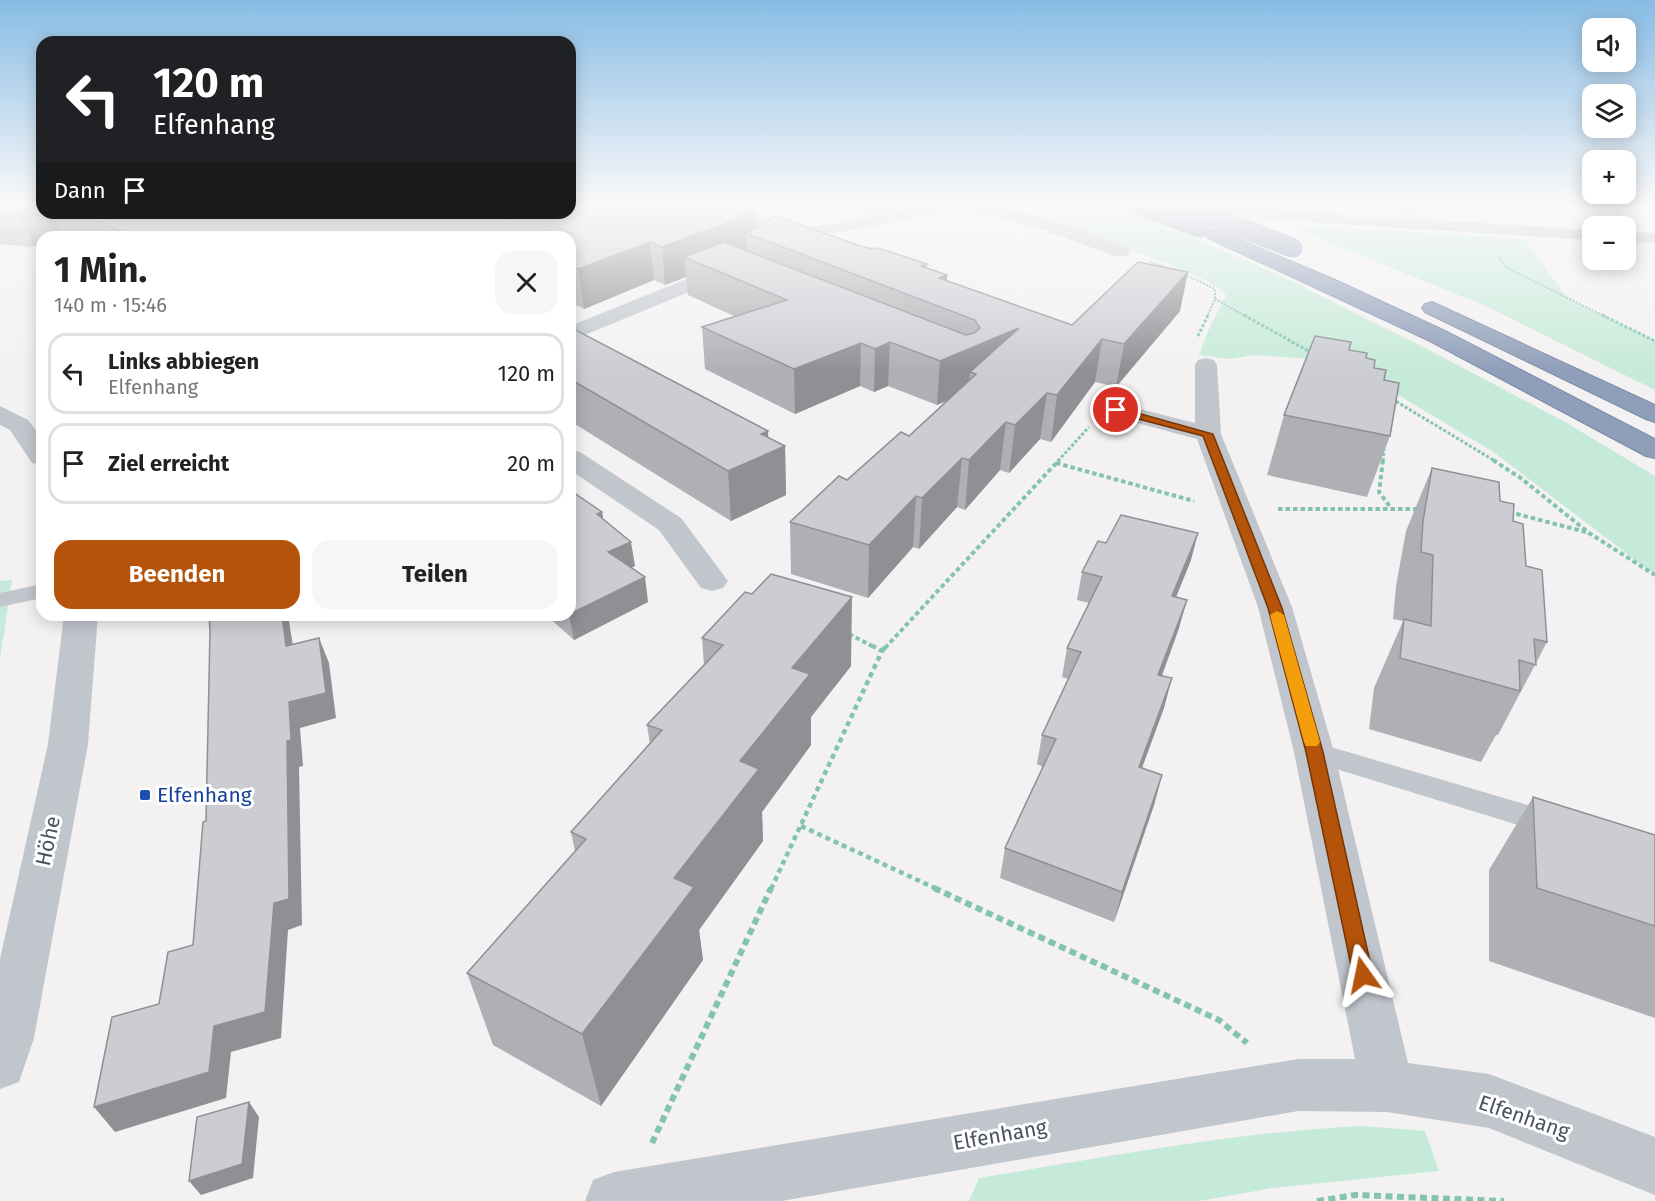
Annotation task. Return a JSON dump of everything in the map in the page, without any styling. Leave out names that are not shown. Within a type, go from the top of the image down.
[{"type":"highway","points":[[1275,260],[1458,345],[1655,450]]},
{"type":"highway","points":[[1323,260],[1338,266]]},
{"type":"highway","points":[[1418,301],[1655,414]]},
{"type":"street","points":[[576,332],[747,260]]},
{"type":"street","points":[[726,270],[747,279]]},
{"type":"street","points":[[1206,365],[1208,434],[1275,608],[1314,752],[1387,1086]]},
{"type":"street","points":[[0,414],[19,425],[36,449]]},
{"type":"street","points":[[1105,416],[1208,434]]},
{"type":"street","points":[[576,462],[670,524],[712,581]]},
{"type":"street","name":"Höhe","points":[[0,1064],[10,1027],[68,744],[80,621]]},
{"type":"street","name":"Elfenhang","points":[[620,1200],[1298,1085],[1387,1086],[1490,1101],[1655,1166]]},
{"type":"lane","points":[[0,600],[36,592]]},
{"type":"lane","points":[[1314,752],[1579,832]]},
{"type":"path","points":[[1144,260],[1196,278],[1215,289],[1215,299],[1192,352],[1206,365]]},
{"type":"path","points":[[1500,260],[1507,268],[1655,341]]},
{"type":"path","points":[[1215,299],[1314,354]]},
{"type":"path","points":[[1386,395],[1467,442],[1522,479],[1589,533],[1655,575]]},
{"type":"path","points":[[620,1200],[801,826],[882,651],[1056,463],[1105,416]]},
{"type":"path","points":[[1385,439],[1379,492],[1390,508]]},
{"type":"path","points":[[1056,463],[1239,511],[1425,509]]},
{"type":"path","points":[[1504,512],[1516,512],[1589,533]]},
{"type":"path","points":[[845,632],[882,651]]},
{"type":"path","points":[[801,826],[1219,1020],[1298,1085]]},
{"type":"path","points":[[1317,1201],[1355,1195],[1501,1201]]},
{"type":"green space","points":[[1158,260],[1244,260],[1289,280],[1431,351],[1565,422],[1655,476],[1655,575],[1492,451],[1341,361],[1254,355],[1229,359],[1199,355],[1226,295],[1213,284]]},
{"type":"green space","points":[[1372,260],[1540,260],[1569,300],[1655,340],[1655,390],[1486,306]]},
{"type":"green space","points":[[12,580],[0,659],[0,581]]},
{"type":"green space","points":[[1362,1126],[1425,1131],[1439,1171],[1273,1188],[1199,1201],[969,1201],[979,1178],[1218,1140]]},
{"type":"building","points":[[576,260],[602,260],[578,269]]},
{"type":"building","points":[[691,260],[771,260],[966,335],[980,328],[975,320],[817,260],[915,260],[927,264],[921,266],[947,275],[939,278],[1072,325],[1138,262],[1188,272],[1124,344],[1102,339],[1057,395],[1047,393],[1015,425],[1006,422],[969,460],[962,458],[922,498],[916,496],[869,545],[790,522],[839,476],[847,480],[901,432],[909,436],[976,374],[970,372],[1019,328],[940,361],[890,342],[875,349],[861,343],[794,369],[702,327],[787,300]]},
{"type":"building","points":[[576,330],[768,431],[761,434],[785,446],[728,471],[576,382]]},
{"type":"building","points":[[1315,336],[1351,342],[1349,350],[1367,353],[1366,358],[1375,360],[1374,368],[1386,370],[1384,380],[1399,383],[1390,436],[1284,415]]},
{"type":"building","points":[[1432,468],[1499,482],[1500,501],[1514,504],[1513,521],[1523,524],[1526,566],[1542,570],[1547,642],[1534,639],[1536,665],[1519,660],[1520,691],[1400,658],[1404,619],[1431,626],[1433,555],[1421,552],[1423,521]]},
{"type":"building","points":[[576,494],[602,512],[597,514],[631,542],[608,552],[645,577],[576,611]]},
{"type":"building","points":[[1121,515],[1198,533],[1172,596],[1187,600],[1158,675],[1172,678],[1139,767],[1162,775],[1122,892],[1005,848],[1056,739],[1042,735],[1081,652],[1067,648],[1102,577],[1082,572],[1098,541],[1106,543]]},
{"type":"building","points":[[771,574],[852,597],[792,668],[810,674],[740,761],[759,769],[674,878],[694,887],[582,1034],[467,973],[586,839],[571,832],[662,730],[647,725],[723,645],[702,638],[745,592],[752,594]]},
{"type":"building","points":[[209,621],[283,621],[286,646],[319,638],[326,693],[289,702],[291,740],[287,741],[289,899],[274,903],[265,1012],[214,1026],[209,1072],[94,1107],[112,1017],[159,1004],[168,952],[193,945],[203,822],[206,821]]},
{"type":"building","points":[[1533,797],[1655,835],[1655,926],[1537,888]]},
{"type":"building","points":[[249,1102],[242,1164],[189,1181],[197,1117]]},
{"type":"slow traffic","points":[[1277,615],[1312,742]]},
{"type":"place","name":"Elfenhang","points":[[145,795]]},
{"type":"route","points":[[1116,410],[1208,434],[1275,608],[1314,752],[1363,975]]}]
